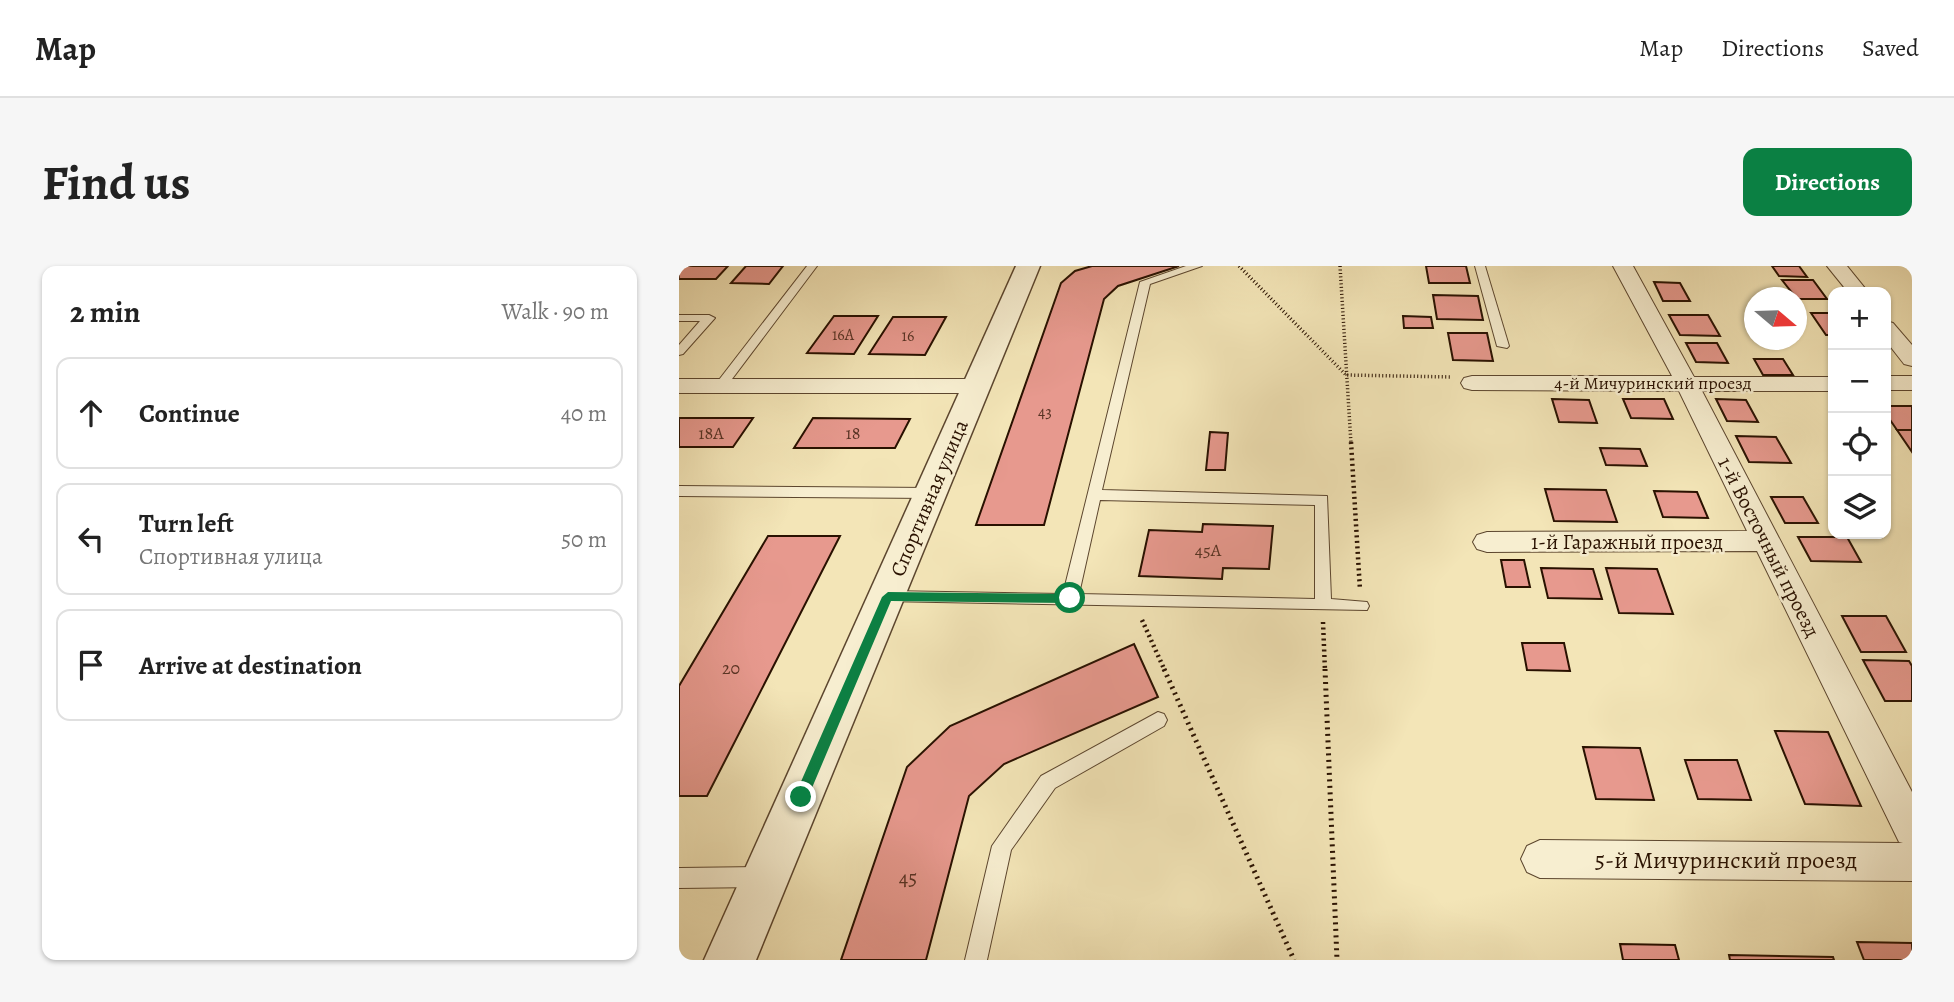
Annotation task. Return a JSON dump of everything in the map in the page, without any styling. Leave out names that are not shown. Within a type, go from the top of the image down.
[{"type":"street","name":"Спортивная улица","points":[[730,960],[888,597],[1027,266]]},
{"type":"street","name":"1-й Восточный проезд","points":[[1623,266],[1687,384],[1912,829]]},
{"type":"street","points":[[1837,266],[1854,287]]},
{"type":"street","points":[[1891,333],[1912,359]]},
{"type":"street","name":"4-й Мичуринский проезд","points":[[1472,383],[1828,383]]},
{"type":"street","points":[[1891,383],[1912,383]]},
{"type":"street","points":[[679,386],[975,386]]},
{"type":"street","name":"1-й Гаражный проезд","points":[[1487,542],[1766,541]]},
{"type":"street","name":"5-й Мичуринский проезд","points":[[1540,859],[1912,862]]},
{"type":"lane","points":[[719,388],[812,266]]},
{"type":"lane","points":[[1070,598],[1145,282],[1197,266]]},
{"type":"lane","points":[[1480,266],[1503,345]]},
{"type":"lane","points":[[679,318],[709,318],[679,352]]},
{"type":"lane","points":[[679,491],[932,493]]},
{"type":"lane","points":[[1095,495],[1322,500],[1322,605]]},
{"type":"lane","points":[[888,597],[1070,598],[1361,606]]},
{"type":"lane","points":[[975,960],[1002,846],[1048,782],[1158,720]]},
{"type":"lane","points":[[679,878],[766,877]]},
{"type":"path","points":[[1239,266],[1346,375],[1459,378],[1472,383]]},
{"type":"path","points":[[1340,266],[1361,606]]},
{"type":"path","points":[[1133,600],[1294,960]]},
{"type":"path","points":[[1322,605],[1336,960]]},
{"type":"building","points":[[679,266],[728,266],[716,279],[679,279]]},
{"type":"building","points":[[746,266],[783,266],[769,284],[731,283]]},
{"type":"building","points":[[1092,266],[1179,266],[1118,286],[1104,299],[1044,525],[976,525],[1061,283],[1075,271]]},
{"type":"building","points":[[1426,266],[1466,266],[1470,283],[1429,283]]},
{"type":"building","points":[[1772,266],[1799,266],[1807,277],[1779,276]]},
{"type":"building","points":[[1782,280],[1813,280],[1827,299],[1807,299],[1807,287],[1788,287]]},
{"type":"building","points":[[1654,282],[1680,283],[1690,301],[1663,301]]},
{"type":"building","points":[[1433,295],[1478,296],[1483,320],[1437,319]]},
{"type":"building","points":[[1811,313],[1828,313],[1826,335]]},
{"type":"building","points":[[1669,315],[1708,315],[1720,336],[1680,335]]},
{"type":"building","points":[[834,316],[878,316],[854,354],[807,353]]},
{"type":"building","points":[[1403,316],[1431,317],[1433,328],[1404,328]]},
{"type":"building","points":[[893,317],[946,317],[925,355],[869,354]]},
{"type":"building","points":[[1448,333],[1487,333],[1493,361],[1453,360]]},
{"type":"building","points":[[1686,343],[1717,343],[1728,363],[1696,362]]},
{"type":"building","points":[[1754,359],[1783,359],[1793,375],[1763,375]]},
{"type":"building","points":[[1552,399],[1589,400],[1597,423],[1559,422]]},
{"type":"building","points":[[1623,399],[1664,399],[1673,419],[1631,418]]},
{"type":"building","points":[[1716,399],[1746,400],[1758,422],[1727,421]]},
{"type":"building","points":[[1891,406],[1912,406],[1912,430],[1897,430],[1891,421]]},
{"type":"building","points":[[679,418],[753,418],[733,447],[679,447]]},
{"type":"building","points":[[813,418],[910,419],[895,448],[794,448]]},
{"type":"building","points":[[1897,430],[1912,430],[1912,452]]},
{"type":"building","points":[[1210,432],[1228,433],[1225,470],[1206,470]]},
{"type":"building","points":[[1736,436],[1776,437],[1791,463],[1749,462]]},
{"type":"building","points":[[1600,448],[1640,449],[1647,466],[1606,465]]},
{"type":"building","points":[[1545,489],[1606,490],[1617,522],[1554,521]]},
{"type":"building","points":[[1654,491],[1697,492],[1708,518],[1663,517]]},
{"type":"building","points":[[1771,497],[1803,497],[1818,523],[1785,523]]},
{"type":"building","points":[[1203,524],[1273,526],[1269,569],[1223,568],[1222,579],[1139,576],[1149,530],[1202,532]]},
{"type":"building","points":[[768,536],[840,536],[707,796],[679,796],[679,686]]},
{"type":"building","points":[[1798,537],[1848,539],[1861,562],[1811,561]]},
{"type":"building","points":[[1501,560],[1524,560],[1530,587],[1506,587]]},
{"type":"building","points":[[1541,568],[1593,569],[1602,599],[1548,598]]},
{"type":"building","points":[[1606,568],[1657,569],[1673,614],[1619,613]]},
{"type":"building","points":[[1842,616],[1886,616],[1906,652],[1861,652]]},
{"type":"building","points":[[1522,643],[1564,643],[1570,671],[1527,670]]},
{"type":"building","points":[[1134,644],[1158,697],[1004,764],[969,796],[926,960],[841,960],[907,767],[950,726]]},
{"type":"building","points":[[1863,660],[1909,661],[1912,666],[1912,701],[1885,701]]},
{"type":"building","points":[[1775,731],[1828,732],[1861,806],[1805,804]]},
{"type":"building","points":[[1583,747],[1640,748],[1654,800],[1596,799]]},
{"type":"building","points":[[1685,760],[1737,760],[1751,800],[1698,799]]},
{"type":"building","points":[[1857,942],[1912,943],[1912,960],[1864,960]]},
{"type":"building","points":[[1620,944],[1675,945],[1679,960],[1623,960]]},
{"type":"building","points":[[1729,955],[1833,957],[1834,960],[1730,960]]},
{"type":"route","points":[[801,797],[888,597],[1070,598]]}]
